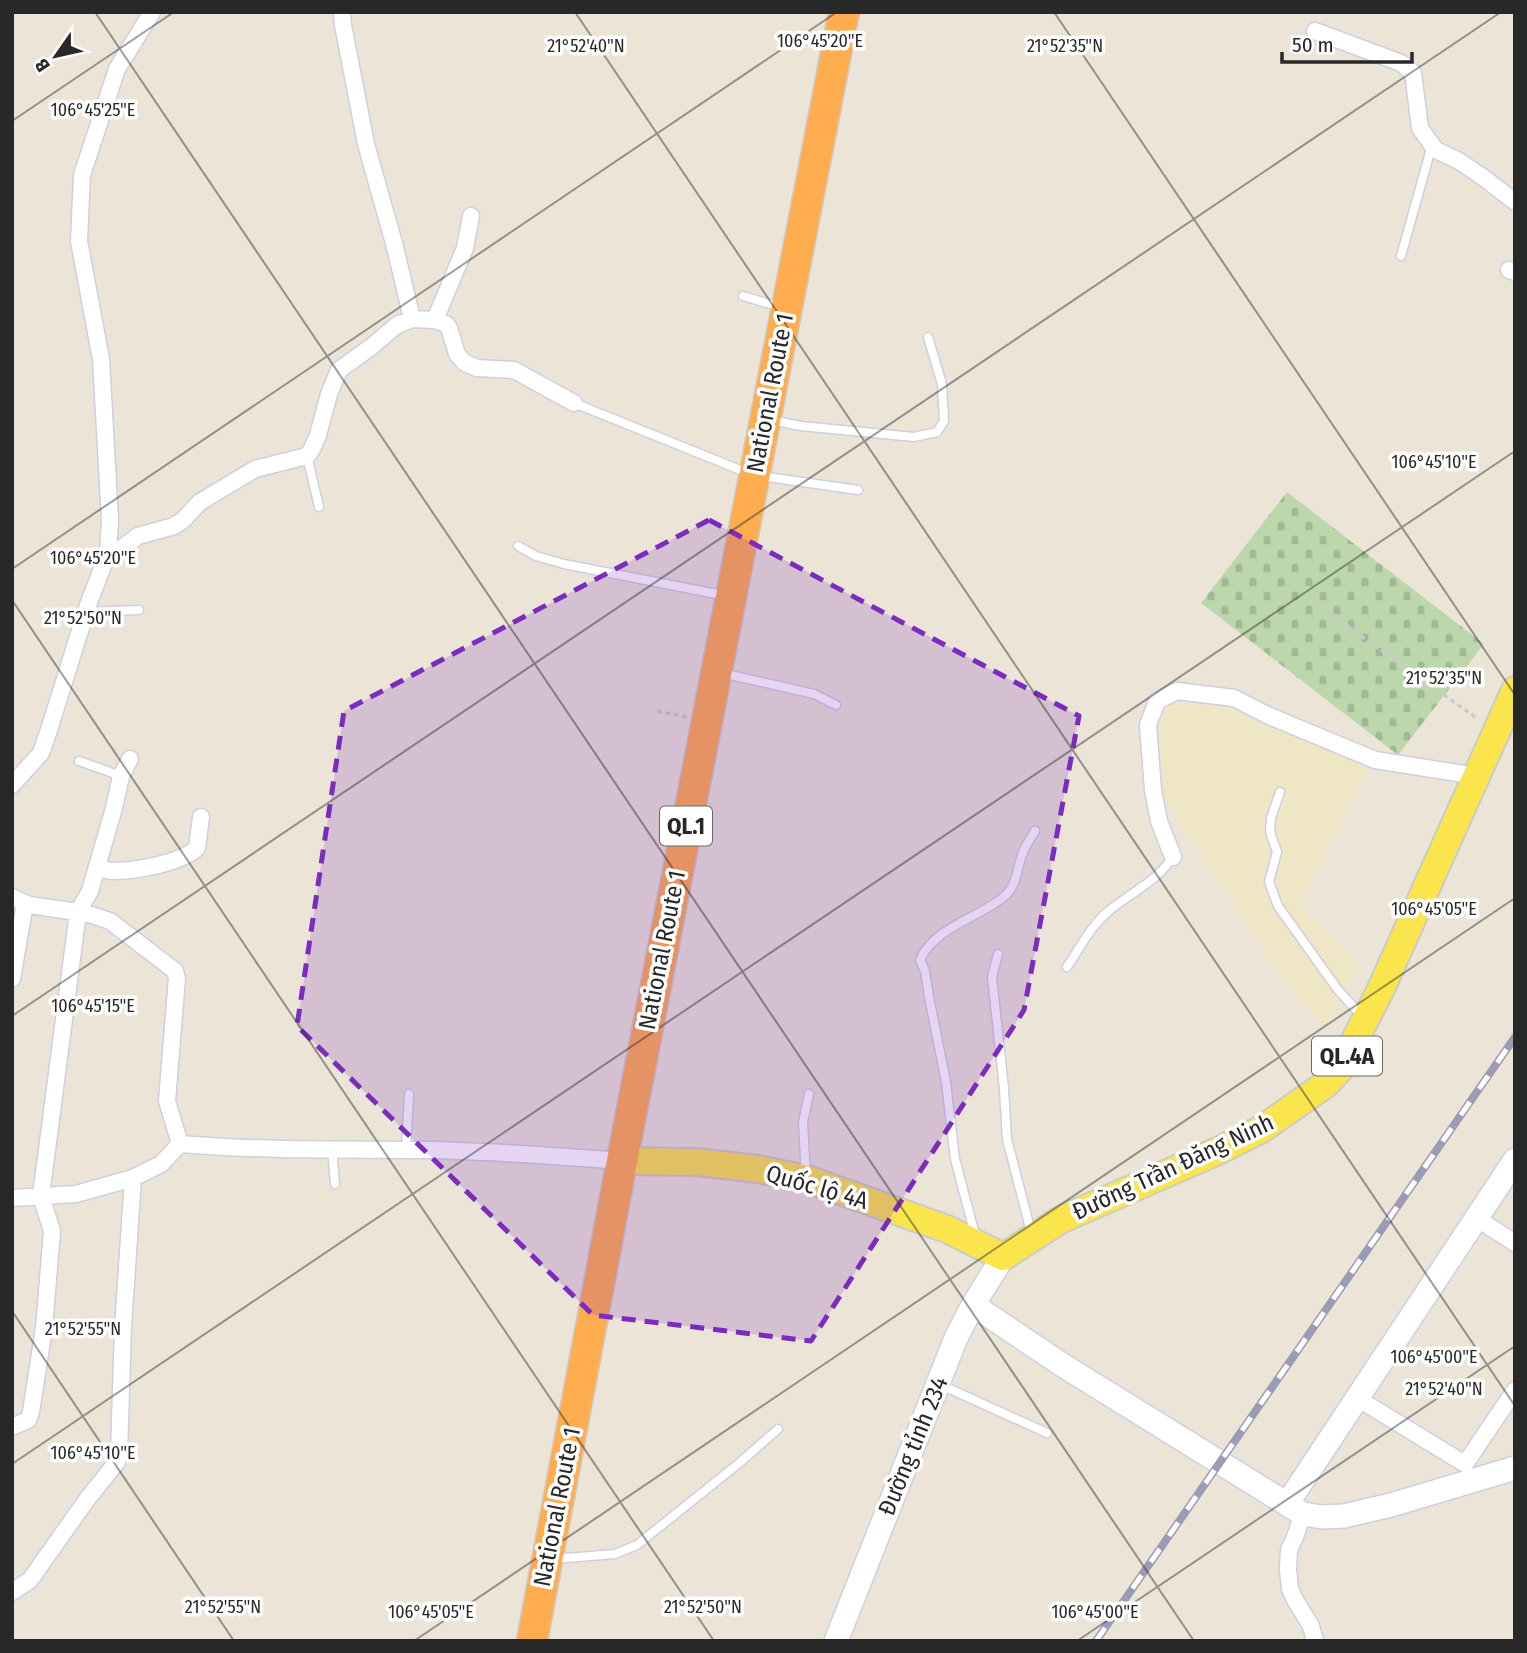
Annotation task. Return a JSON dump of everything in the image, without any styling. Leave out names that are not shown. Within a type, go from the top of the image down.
[{"type":"highway","name":"National Route 1","points":[[532,1641],[730,596],[844,12]]},
{"type":"main road","name":"Đường Trần Đăng Ninh","points":[[1003,1257],[1060,1220],[1262,1129],[1326,1084],[1340,1069],[1366,1020],[1515,690]]},
{"type":"main road","name":"Quốc lộ 4A","points":[[622,1161],[696,1162],[758,1169],[807,1179],[947,1229],[1003,1257]]},
{"type":"street","points":[[12,785],[41,753],[86,612],[108,554],[110,520],[101,359],[79,241],[82,175],[117,69],[152,12]]},
{"type":"street","points":[[342,12],[366,144],[412,319]]},
{"type":"street","points":[[1315,31],[1401,62],[1413,73],[1420,128],[1436,150],[1475,172],[1515,202]]},
{"type":"street","points":[[435,320],[465,248],[471,216]]},
{"type":"street","points":[[105,561],[138,536],[174,526],[200,502],[255,469],[307,456],[318,435],[329,394],[339,370],[397,324],[412,319],[435,320],[446,324],[457,354],[465,363],[477,368],[514,370],[574,403]]},
{"type":"street","points":[[1173,857],[1159,821],[1155,800],[1148,725],[1157,701],[1177,691],[1234,698],[1267,715],[1375,760],[1477,776]]},
{"type":"street","points":[[12,1427],[28,1420],[32,1412],[44,1328],[52,1231],[41,1196],[78,912],[90,891],[121,776],[131,759]]},
{"type":"street","points":[[97,867],[110,871],[125,870],[165,863],[191,853],[197,848],[201,817]]},
{"type":"street","points":[[12,979],[18,900],[47,908],[99,916],[110,921],[175,971],[177,978],[167,1101],[180,1144]]},
{"type":"street","points":[[180,1144],[534,1154],[622,1161]]},
{"type":"street","points":[[12,1198],[76,1194],[133,1178],[161,1164],[180,1144]]},
{"type":"street","points":[[1315,1641],[1311,1626],[1290,1590],[1287,1569],[1289,1550],[1296,1536],[1295,1509],[1357,1398],[1515,1160]]},
{"type":"street","points":[[12,1592],[30,1580],[117,1462],[133,1178]]},
{"type":"street","points":[[1476,1218],[1515,1243]]},
{"type":"street","name":"Đường tỉnh 234","points":[[836,1641],[956,1338],[1003,1257]]},
{"type":"street","points":[[973,1305],[1064,1366],[1295,1509],[1322,1517],[1344,1516],[1391,1505],[1515,1468]]},
{"type":"street","points":[[1357,1398],[1465,1464],[1515,1390]]},
{"type":"lane","points":[[1401,257],[1432,145]]},
{"type":"lane","points":[[743,296],[786,309]]},
{"type":"lane","points":[[765,418],[802,426],[914,437],[937,432],[944,421],[942,384],[928,337]]},
{"type":"lane","points":[[574,403],[754,476],[858,490]]},
{"type":"lane","points":[[307,456],[319,507]]},
{"type":"lane","points":[[518,546],[536,556],[564,564],[730,596]]},
{"type":"lane","points":[[86,612],[139,610]]},
{"type":"lane","points":[[716,672],[814,694],[836,705]]},
{"type":"lane","points":[[79,761],[121,776]]},
{"type":"lane","points":[[1280,792],[1271,818],[1270,832],[1277,852],[1269,882],[1278,906],[1338,990],[1366,1020]]},
{"type":"lane","points":[[978,1244],[955,1159],[946,1082],[925,971],[920,960],[925,949],[941,936],[1009,892],[1020,870],[1021,857],[1035,831]]},
{"type":"lane","points":[[1067,967],[1102,917],[1155,878],[1173,857]]},
{"type":"lane","points":[[998,954],[992,977],[1007,1139],[1033,1238]]},
{"type":"lane","points":[[406,1150],[410,1094]]},
{"type":"lane","points":[[807,1179],[803,1122],[809,1094]]},
{"type":"lane","points":[[332,1149],[335,1184]]},
{"type":"lane","points":[[938,1384],[1047,1433]]},
{"type":"lane","points":[[548,1559],[615,1554],[637,1545],[778,1429]]},
{"type":"path","points":[[1312,601],[1497,733]]},
{"type":"path","points":[[657,711],[706,722]]},
{"type":"highlighted area","points":[[709,520],[1079,716],[1024,1010],[811,1341],[593,1315],[297,1026],[344,711]]},
{"type":"shaded area","points":[[1171,704],[1239,705],[1368,769],[1299,904],[1357,965],[1325,1029],[1281,978],[1160,793],[1158,731],[1160,718]]},
{"type":"green space","points":[[1287,492],[1484,644],[1398,755],[1201,603]]},
{"type":"railway","points":[[1096,1641],[1515,1037]]}]
